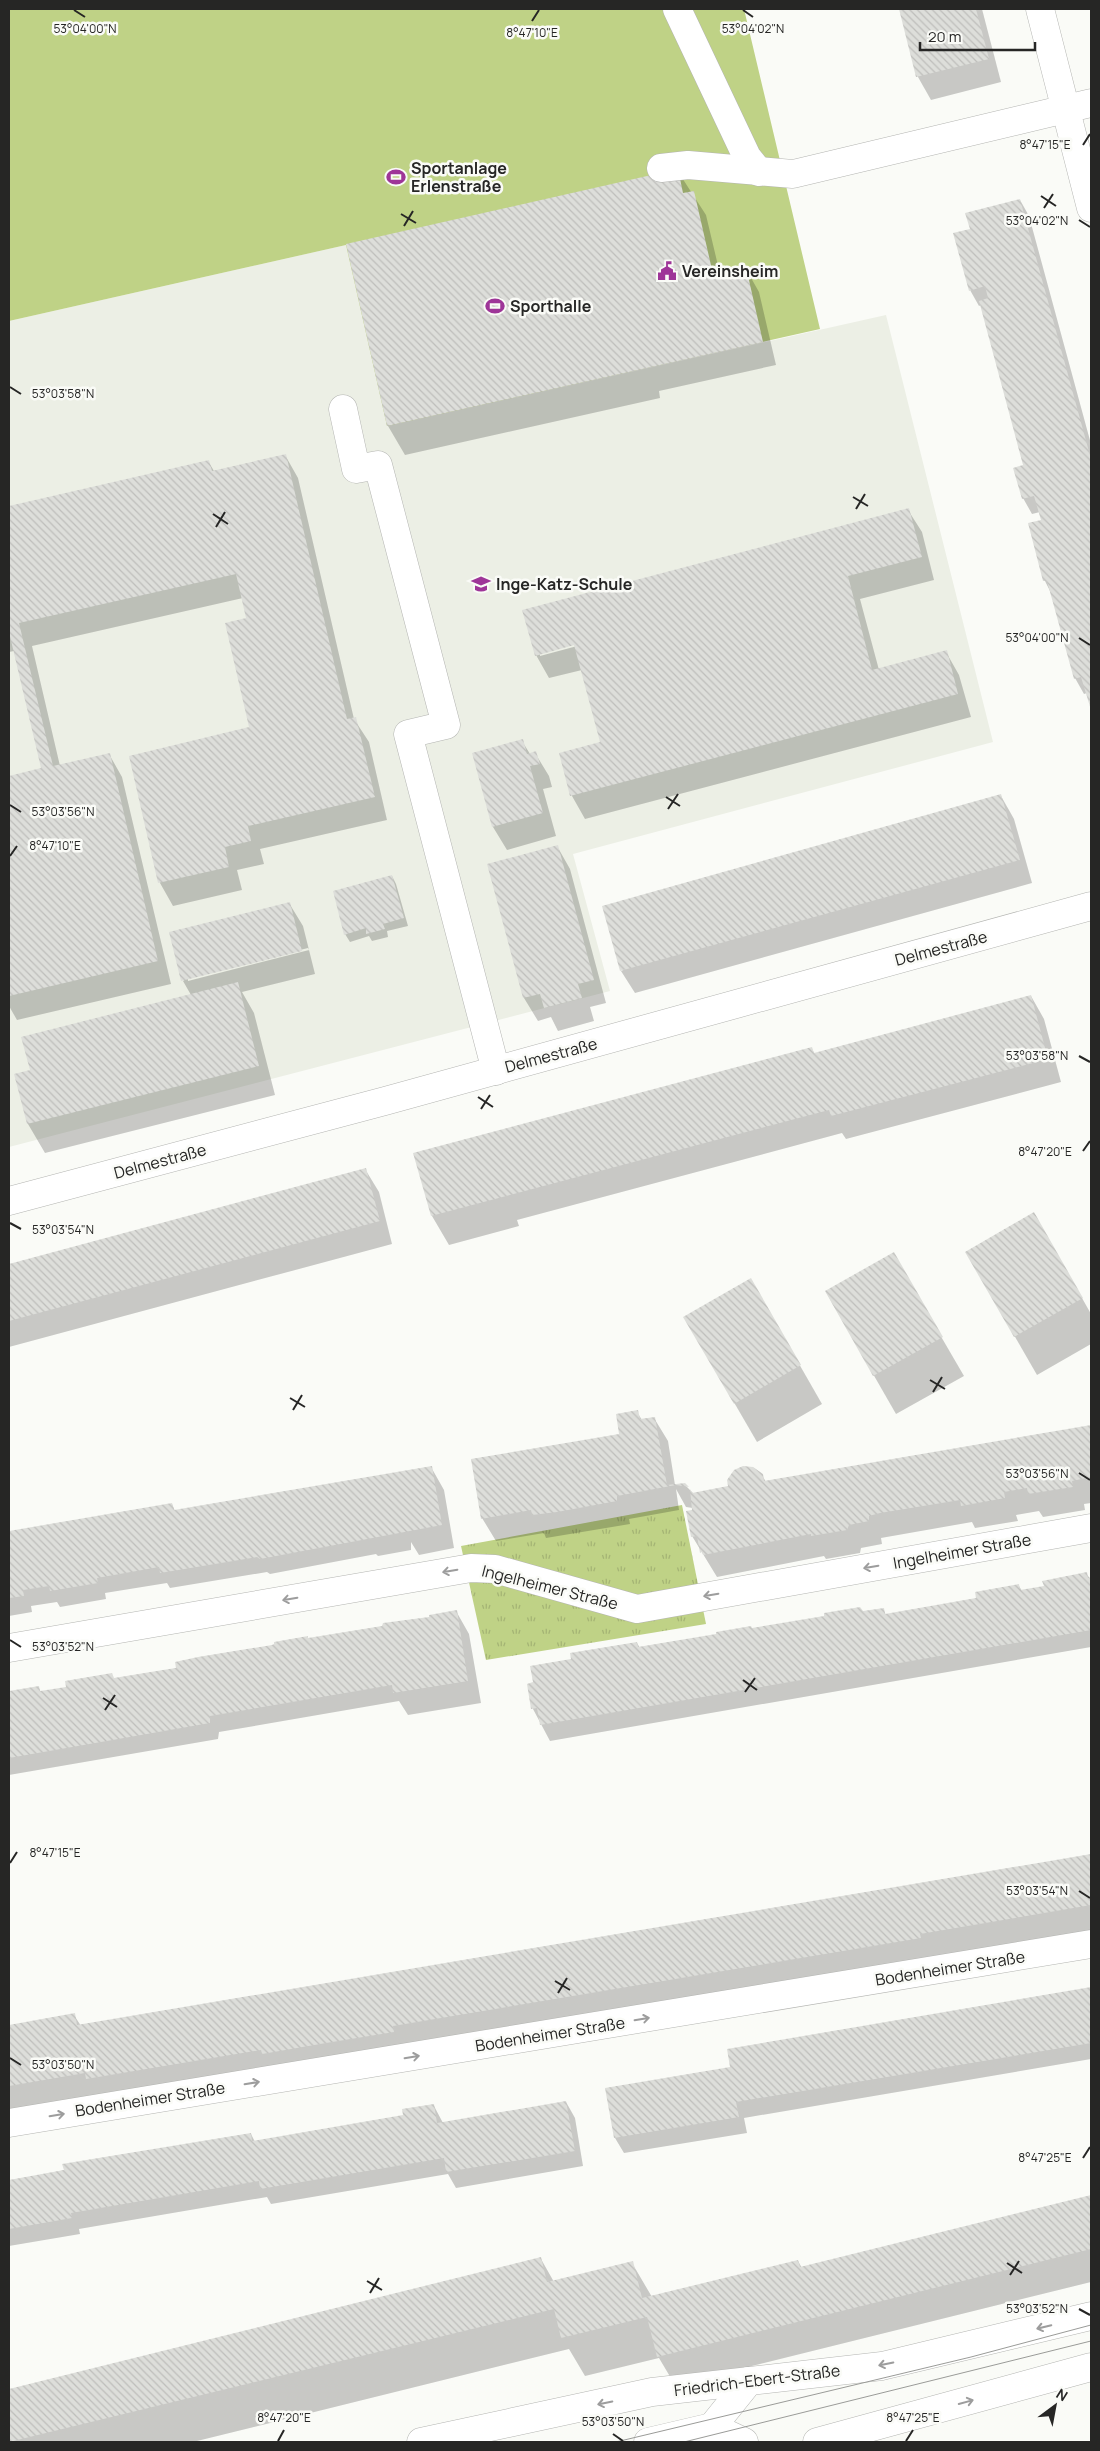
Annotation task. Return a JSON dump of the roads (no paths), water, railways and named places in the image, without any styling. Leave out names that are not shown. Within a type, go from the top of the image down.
[{"type":"street","points":[[677,9],[747,157],[759,172]]},
{"type":"street","points":[[1040,9],[1079,107],[1091,208]]},
{"type":"street","points":[[661,168],[688,165],[793,174],[1079,107]]},
{"type":"street","points":[[343,409],[356,469],[378,465],[446,725],[408,734],[496,1070]]},
{"type":"street","name":"Delmestraße","points":[[9,1201],[496,1070],[1091,906]]},
{"type":"street","name":"Ingelheimer Straße","points":[[9,1648],[471,1568],[495,1569],[637,1609],[1091,1528]]},
{"type":"street","name":"Bodenheimer Straße","points":[[9,2122],[1091,1944]]},
{"type":"street","name":"Friedrich-Ebert-Straße","points":[[422,2442],[652,2392],[882,2366],[1091,2316]]},
{"type":"street","points":[[817,2442],[1091,2367]]},
{"type":"street","points":[[648,2442],[712,2427],[749,2381]]},
{"type":"street","points":[[712,2427],[744,2442]]},
{"type":"tram line","points":[[616,2442],[971,2357],[1091,2325]]},
{"type":"tram line","points":[[684,2442],[1091,2341]]},
{"type":"place","name":"Sportanlage Erlenstraße","points":[[396,177]]},
{"type":"place","name":"Vereinsheim","points":[[667,271]]},
{"type":"place","name":"Sporthalle","points":[[495,306]]},
{"type":"place","name":"Inge-Katz-Schule","points":[[481,584]]}]
